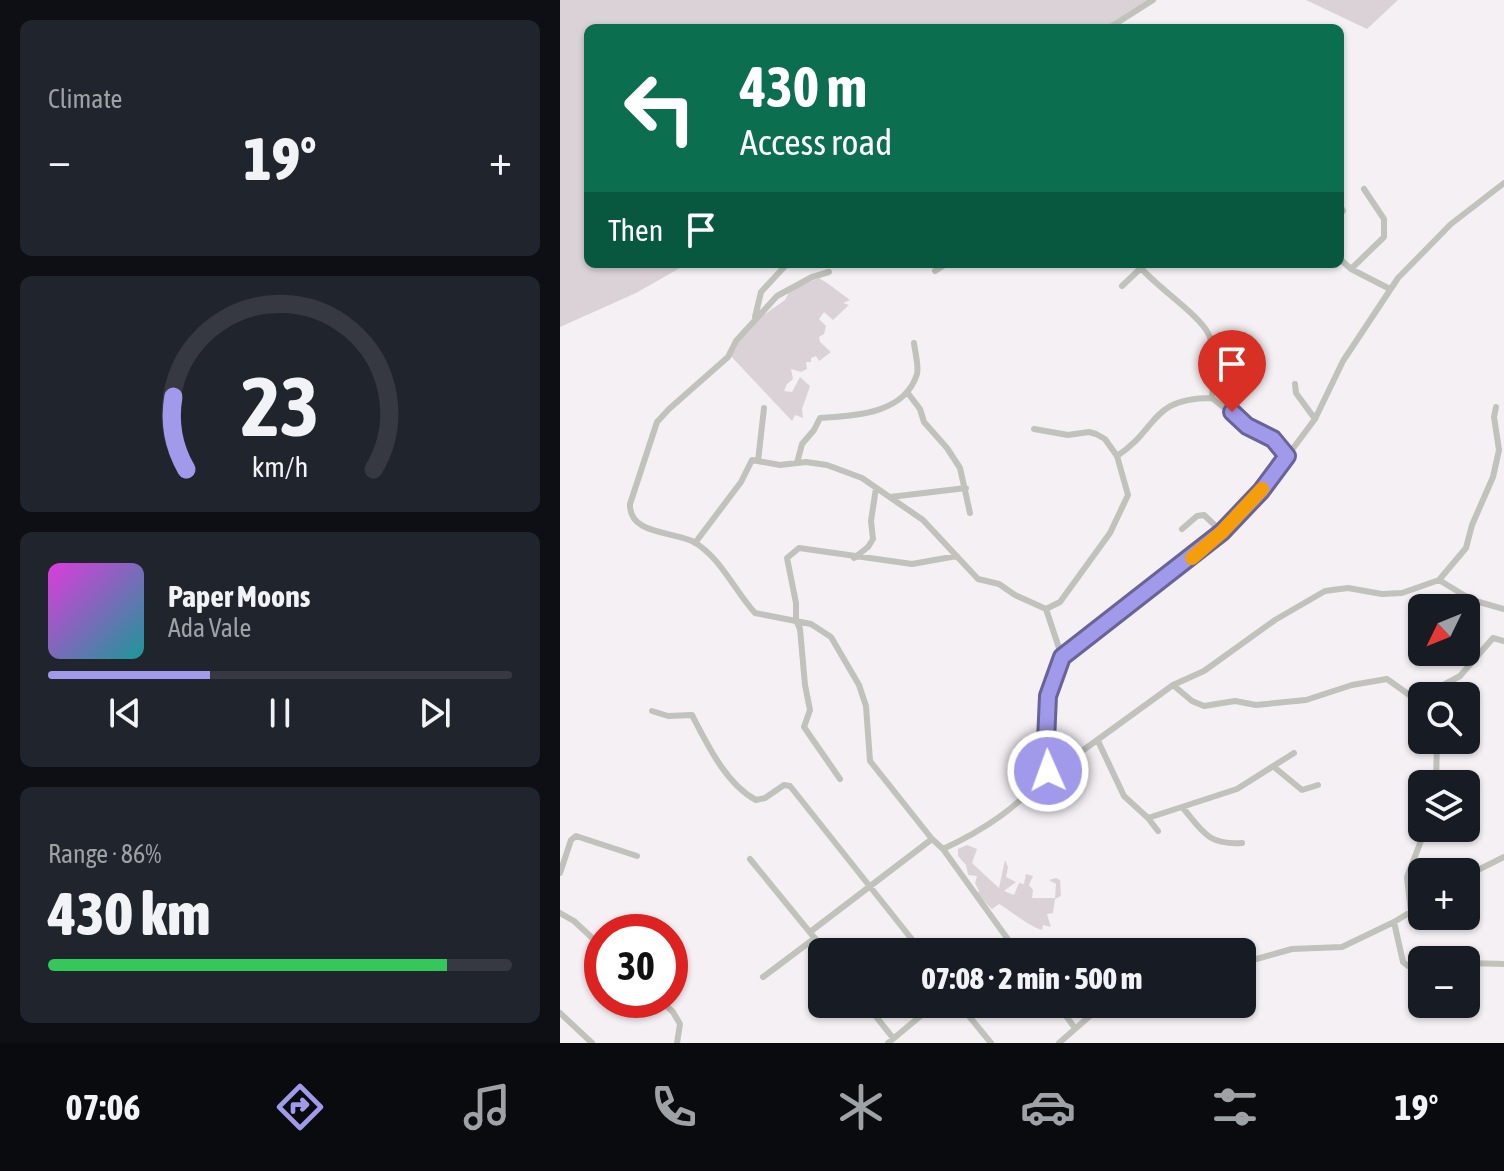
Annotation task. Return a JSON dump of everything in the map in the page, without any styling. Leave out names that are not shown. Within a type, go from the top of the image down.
[{"type":"street","points":[[1115,24],[1153,0]]},
{"type":"street","points":[[1048,771],[1048,696],[1062,657],[1222,532],[1261,491],[1315,419],[1343,361],[1390,289],[1423,251],[1456,220],[1504,183]]},
{"type":"street","points":[[1351,269],[1384,237],[1384,219],[1364,189]]},
{"type":"street","points":[[1344,263],[1390,289]]},
{"type":"street","points":[[754,321],[761,292],[783,268]]},
{"type":"street","points":[[935,271],[940,268]]},
{"type":"street","points":[[1122,286],[1139,268]]},
{"type":"street","points":[[1144,268],[1155,285],[1209,333],[1212,398]]},
{"type":"street","points":[[829,272],[812,277],[777,296],[736,341],[728,357],[657,422],[630,511],[638,524],[695,543],[722,569],[755,613],[796,620],[831,637],[859,685],[866,706],[870,761],[943,849],[1007,938]]},
{"type":"street","points":[[797,463],[802,444],[820,418],[883,409],[907,392],[918,372],[914,343]]},
{"type":"street","points":[[1295,384],[1296,393],[1315,419]]},
{"type":"street","points":[[907,392],[920,409],[924,422],[960,468],[970,513]]},
{"type":"street","points":[[1117,456],[1142,436],[1169,405],[1212,398],[1247,426],[1273,439],[1287,456]]},
{"type":"street","points":[[943,849],[980,832],[1024,799],[1048,771],[1098,741],[1173,685],[1217,664],[1275,620],[1325,591],[1348,588],[1382,594],[1402,593],[1439,580],[1466,548],[1472,525],[1493,477],[1499,450],[1494,417],[1496,407]]},
{"type":"street","points":[[758,461],[764,408]]},
{"type":"street","points":[[1034,429],[1068,435],[1089,432],[1105,439],[1117,456],[1128,495],[1119,518],[1060,602],[1046,609]]},
{"type":"street","points":[[695,543],[741,482],[752,460],[780,465],[827,465],[862,478],[923,520],[981,581],[999,584],[1046,609],[1062,657]]},
{"type":"street","points":[[854,558],[873,539],[871,521],[876,488]]},
{"type":"street","points":[[890,497],[966,488]]},
{"type":"street","points":[[1182,529],[1197,516],[1204,515],[1222,532]]},
{"type":"street","points":[[840,779],[804,727],[810,710],[796,603],[786,563],[789,554],[799,548],[814,549],[854,558],[912,564],[957,556]]},
{"type":"street","points":[[1439,580],[1472,600],[1504,609]]},
{"type":"street","points":[[1450,682],[1460,676],[1493,638],[1504,641]]},
{"type":"street","points":[[1173,685],[1192,701],[1204,706],[1235,701],[1256,705],[1287,703],[1387,679],[1408,691]]},
{"type":"street","points":[[652,711],[668,716],[692,715],[719,762],[756,800],[765,798],[784,785],[790,786],[912,938]]},
{"type":"street","points":[[1098,741],[1124,796],[1158,831]]},
{"type":"street","points":[[1148,818],[1237,789],[1294,753]]},
{"type":"street","points":[[1274,767],[1302,790],[1318,785]]},
{"type":"street","points":[[1183,808],[1209,838],[1225,843],[1242,843]]},
{"type":"street","points":[[560,873],[570,843],[576,836],[637,856]]},
{"type":"street","points":[[763,977],[871,884],[932,839]]},
{"type":"street","points":[[1480,869],[1504,857]]},
{"type":"street","points":[[750,859],[814,938]]},
{"type":"street","points":[[560,913],[584,930]]},
{"type":"street","points":[[1256,959],[1292,949],[1338,948],[1408,914]]},
{"type":"street","points":[[1394,922],[1403,962],[1408,966]]},
{"type":"street","points":[[1480,963],[1504,964]]},
{"type":"street","points":[[560,1013],[582,1040],[592,1043]]},
{"type":"street","points":[[677,1018],[680,1024],[677,1043]]},
{"type":"street","points":[[875,1018],[890,1041],[918,1018]]},
{"type":"street","points":[[970,1018],[991,1043]]},
{"type":"street","points":[[1068,1018],[1075,1028]]},
{"type":"street","points":[[1060,1043],[1088,1018]]},
{"type":"shaded area","points":[[560,0],[1149,0],[1111,24],[584,24],[584,268],[680,268],[636,293],[560,327]]},
{"type":"shaded area","points":[[1306,0],[1398,0],[1367,29]]},
{"type":"shaded area","points":[[819,278],[850,300],[843,303],[849,305],[833,320],[824,312],[819,319],[826,326],[824,334],[819,337],[820,342],[831,352],[819,361],[816,356],[811,358],[811,362],[806,362],[807,369],[801,372],[791,369],[793,379],[784,391],[792,392],[800,377],[810,386],[802,409],[803,418],[795,415],[792,421],[727,352],[756,317],[785,300],[790,290]]},
{"type":"shaded area","points":[[967,845],[977,849],[972,863],[999,888],[1005,860],[1008,867],[1006,877],[1016,882],[1004,891],[1014,895],[1019,883],[1024,884],[1026,874],[1033,876],[1029,885],[1033,890],[1032,898],[1055,898],[1056,884],[1049,880],[1060,880],[1061,896],[1055,899],[1053,913],[1047,914],[1051,927],[1043,925],[1042,930],[1037,928],[999,904],[992,909],[977,894],[977,876],[968,875],[966,865],[958,856],[958,849]]},
{"type":"slow traffic","points":[[1192,558],[1222,532],[1262,489]]},
{"type":"route","points":[[1048,771],[1048,696],[1062,657],[1175,572],[1222,532],[1261,491],[1287,456],[1273,439],[1247,426],[1232,412]]}]
